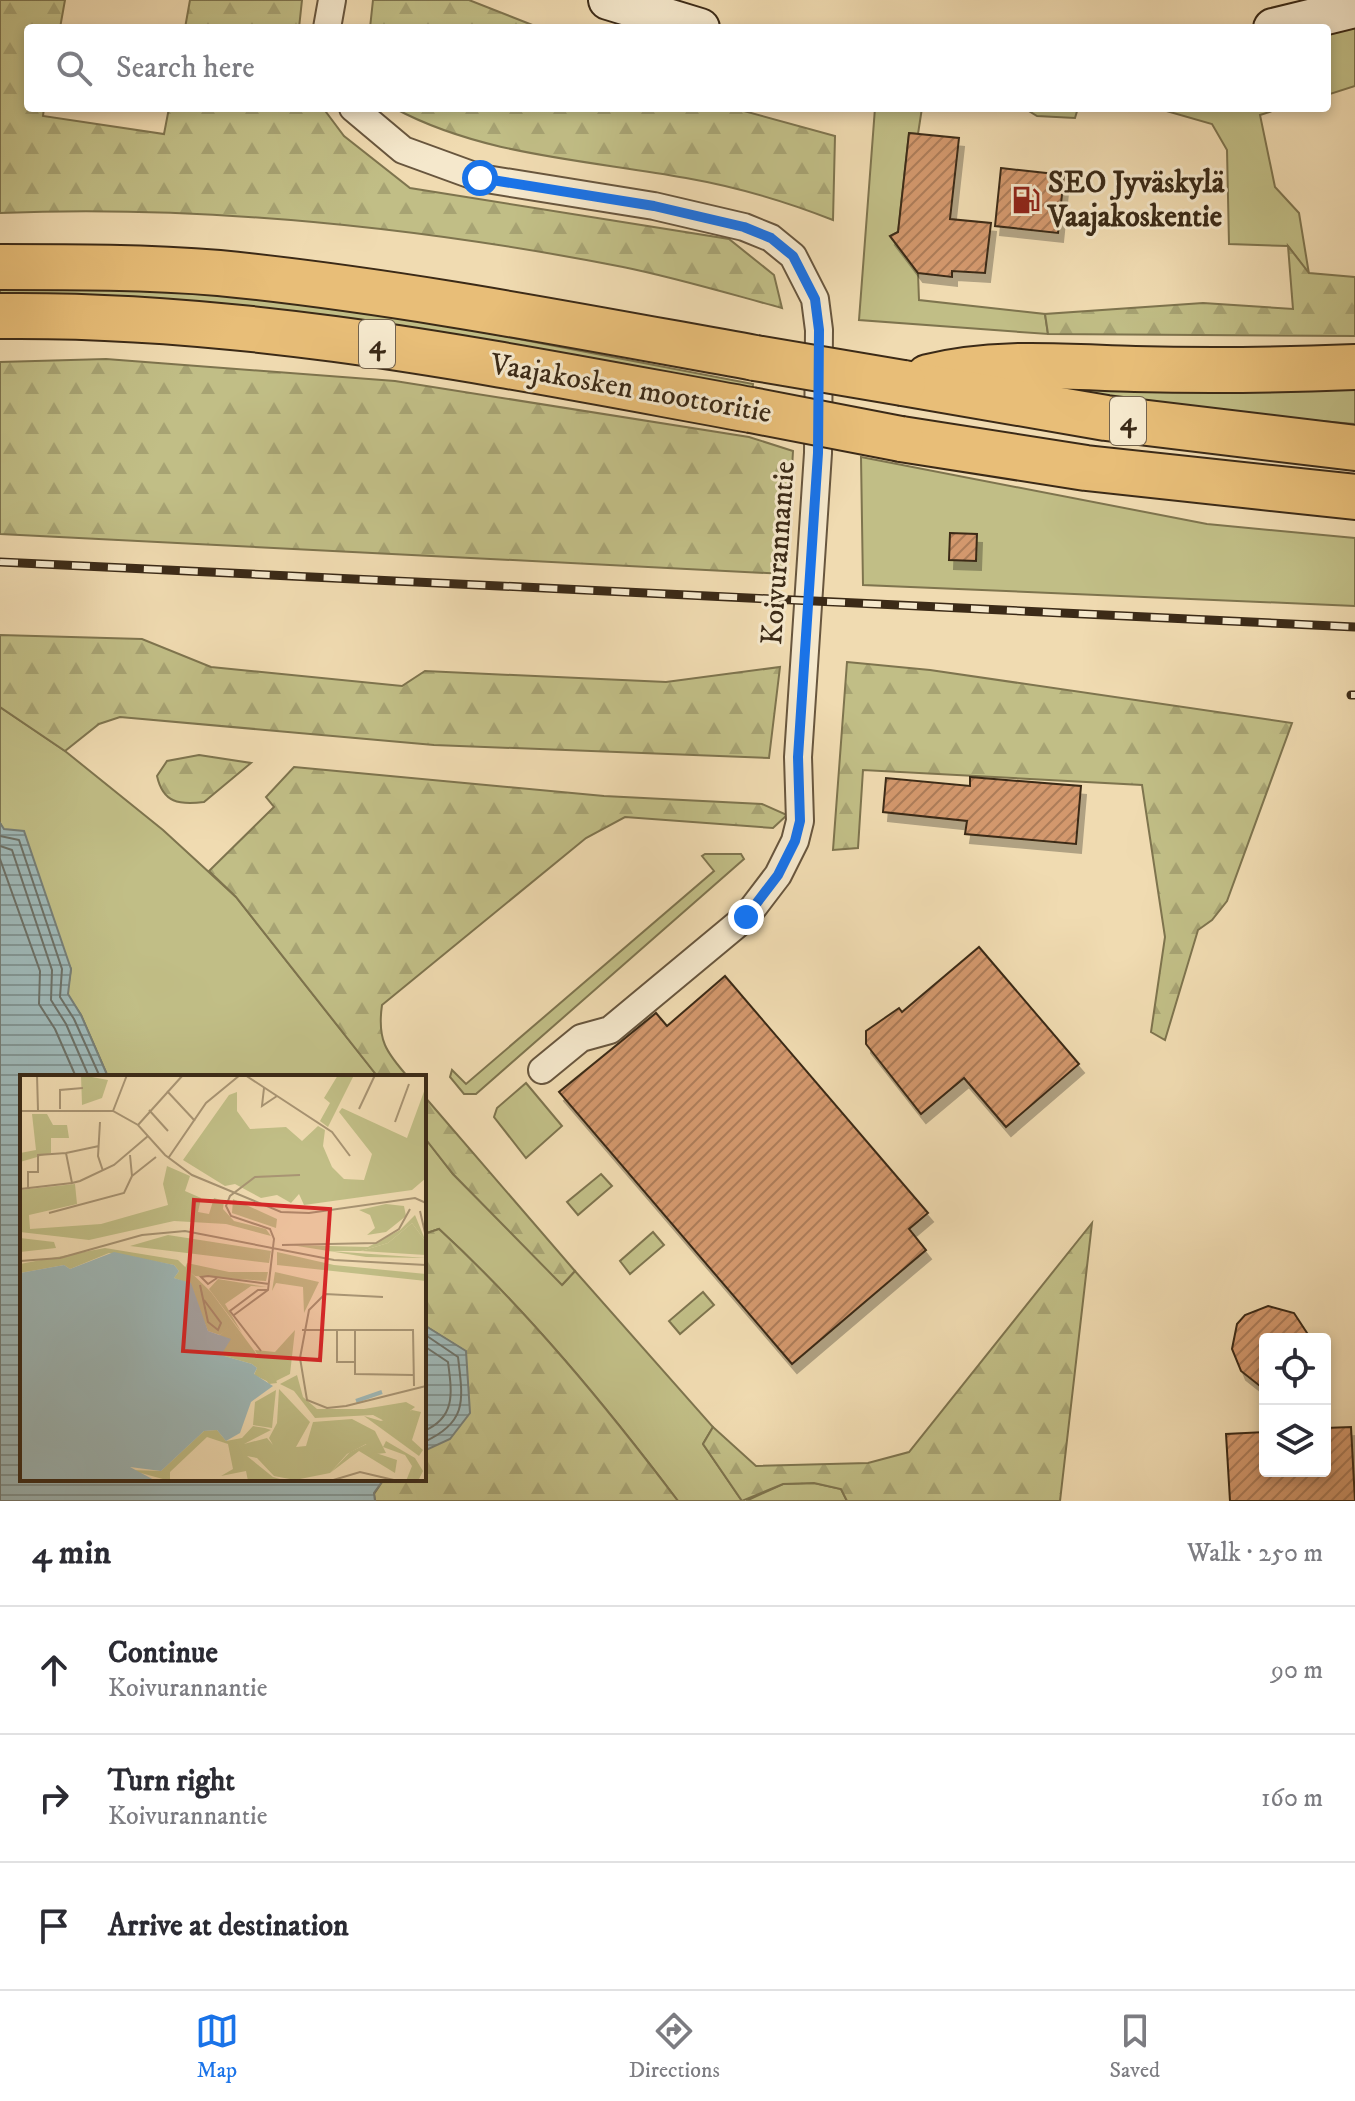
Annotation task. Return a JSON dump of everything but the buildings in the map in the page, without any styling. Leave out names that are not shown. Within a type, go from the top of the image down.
[{"type":"highway","name":"Vaajakosken moottoritie","points":[[0,267],[216,273],[337,287],[471,307],[1106,418],[1355,448]]},
{"type":"highway","name":"Vaajakosken moottoritie","points":[[0,316],[171,319],[265,329],[498,364],[901,439],[1086,468],[1355,497]]},
{"type":"highway","points":[[903,383],[956,370],[1024,366],[1140,369],[1355,367]]},
{"type":"main road","points":[[608,0],[687,24]]},
{"type":"main road","points":[[1289,24],[1355,8]]},
{"type":"street","points":[[328,24],[332,0]]},
{"type":"street","name":"Koivurannantie","points":[[358,112],[403,150],[480,178],[654,206],[744,227],[771,238],[793,256],[815,299],[819,330],[818,453],[798,757],[800,821],[795,841],[778,875],[746,917],[610,1030],[581,1038],[542,1070]]},
{"type":"green space","points":[[0,0],[65,0],[61,24],[24,24],[24,112],[44,112],[43,116],[164,134],[168,112],[326,112],[344,136],[410,188],[729,239],[774,275],[782,308],[623,267],[391,230],[156,212],[0,213]]},
{"type":"green space","points":[[190,0],[302,0],[299,24],[186,24]]},
{"type":"green space","points":[[373,0],[469,0],[530,24],[370,24]]},
{"type":"green space","points":[[1355,26],[1355,86],[1331,94],[1331,32]]},
{"type":"green space","points":[[402,112],[748,112],[835,136],[833,220],[724,186],[537,154],[463,137]]},
{"type":"green space","points":[[875,112],[921,112],[918,134],[909,133],[898,232],[890,236],[918,273],[919,300],[1045,314],[1048,334],[859,320]]},
{"type":"green space","points":[[1030,112],[1077,112],[1075,118],[1037,116]]},
{"type":"green space","points":[[1170,112],[1269,112],[1260,115],[1275,187],[1299,213],[1309,274],[1288,246],[1229,244],[1227,150],[1212,124]]},
{"type":"green space","points":[[1288,246],[1309,273],[1355,277],[1355,336],[1048,334],[1045,314],[1203,303],[1293,309]]},
{"type":"green space","points":[[60,286],[240,296],[404,317],[753,384],[752,393],[0,297],[0,287]]},
{"type":"green space","points":[[106,359],[395,381],[749,437],[793,451],[786,574],[0,534],[0,362]]},
{"type":"green space","points":[[997,383],[1277,392],[1355,389],[1355,424],[1227,413]]},
{"type":"green space","points":[[861,457],[1207,524],[1355,538],[1355,606],[863,585]]},
{"type":"green space","points":[[0,635],[142,639],[211,667],[402,686],[425,671],[666,682],[780,667],[769,758],[434,745],[120,717],[99,724],[65,751],[0,707]]},
{"type":"green space","points":[[847,662],[930,670],[1292,723],[1227,901],[1212,920],[1198,930],[1165,1040],[1151,1032],[1165,937],[1142,785],[863,770],[858,848],[833,850]]},
{"type":"green space","points":[[0,707],[65,751],[163,830],[236,897],[376,1075],[107,1075],[81,1015],[67,994],[71,969],[0,823]]},
{"type":"green space","points":[[199,755],[251,763],[204,802],[187,803],[168,797],[157,776],[167,761]]},
{"type":"green space","points":[[294,767],[604,796],[762,804],[787,815],[773,828],[625,817],[586,838],[382,1005],[382,1037],[406,1075],[376,1075],[236,897],[209,871],[274,807],[266,797]]},
{"type":"green space","points":[[741,854],[744,859],[476,1094],[464,1094],[450,1077],[452,1070],[466,1084],[714,871],[702,856]]},
{"type":"green space","points":[[526,1083],[562,1126],[526,1158],[494,1117],[497,1108]]},
{"type":"green space","points":[[426,1098],[575,1271],[562,1285],[453,1174],[426,1140]]},
{"type":"green space","points":[[426,1140],[453,1174],[563,1284],[575,1271],[713,1427],[703,1444],[742,1501],[678,1501],[623,1430],[534,1326],[439,1229],[426,1233]]},
{"type":"green space","points":[[601,1174],[612,1186],[578,1215],[567,1202]]},
{"type":"green space","points":[[1092,1223],[1060,1501],[847,1501],[841,1489],[814,1483],[783,1484],[742,1501],[703,1444],[713,1427],[756,1466],[868,1463],[909,1452]]},
{"type":"green space","points":[[439,1229],[503,1292],[623,1430],[678,1501],[375,1501],[374,1494],[383,1481],[426,1481],[426,1415],[465,1351],[426,1326],[426,1233]]},
{"type":"green space","points":[[653,1232],[664,1245],[630,1274],[620,1261]]},
{"type":"green space","points":[[703,1292],[714,1305],[680,1334],[669,1321]]},
{"type":"green space","points":[[814,1483],[841,1489],[847,1501],[746,1501],[783,1484]]},
{"type":"water","points":[[0,823],[4,829],[24,831],[71,969],[68,994],[81,1015],[107,1075],[20,1075],[20,1481],[383,1481],[374,1493],[375,1501],[0,1501]]},
{"type":"water","points":[[426,1326],[466,1351],[470,1413],[450,1439],[426,1450]]},
{"type":"railway","points":[[0,562],[1355,627]]},
{"type":"place","name":"SEO Jyväskylä Vaajakoskentie","points":[[1026,200]]},
{"type":"route","points":[[480,178],[698,214],[744,227],[771,238],[793,256],[806,275],[815,299],[819,330],[818,453],[798,757],[800,821],[795,841],[778,875],[746,917]]}]
